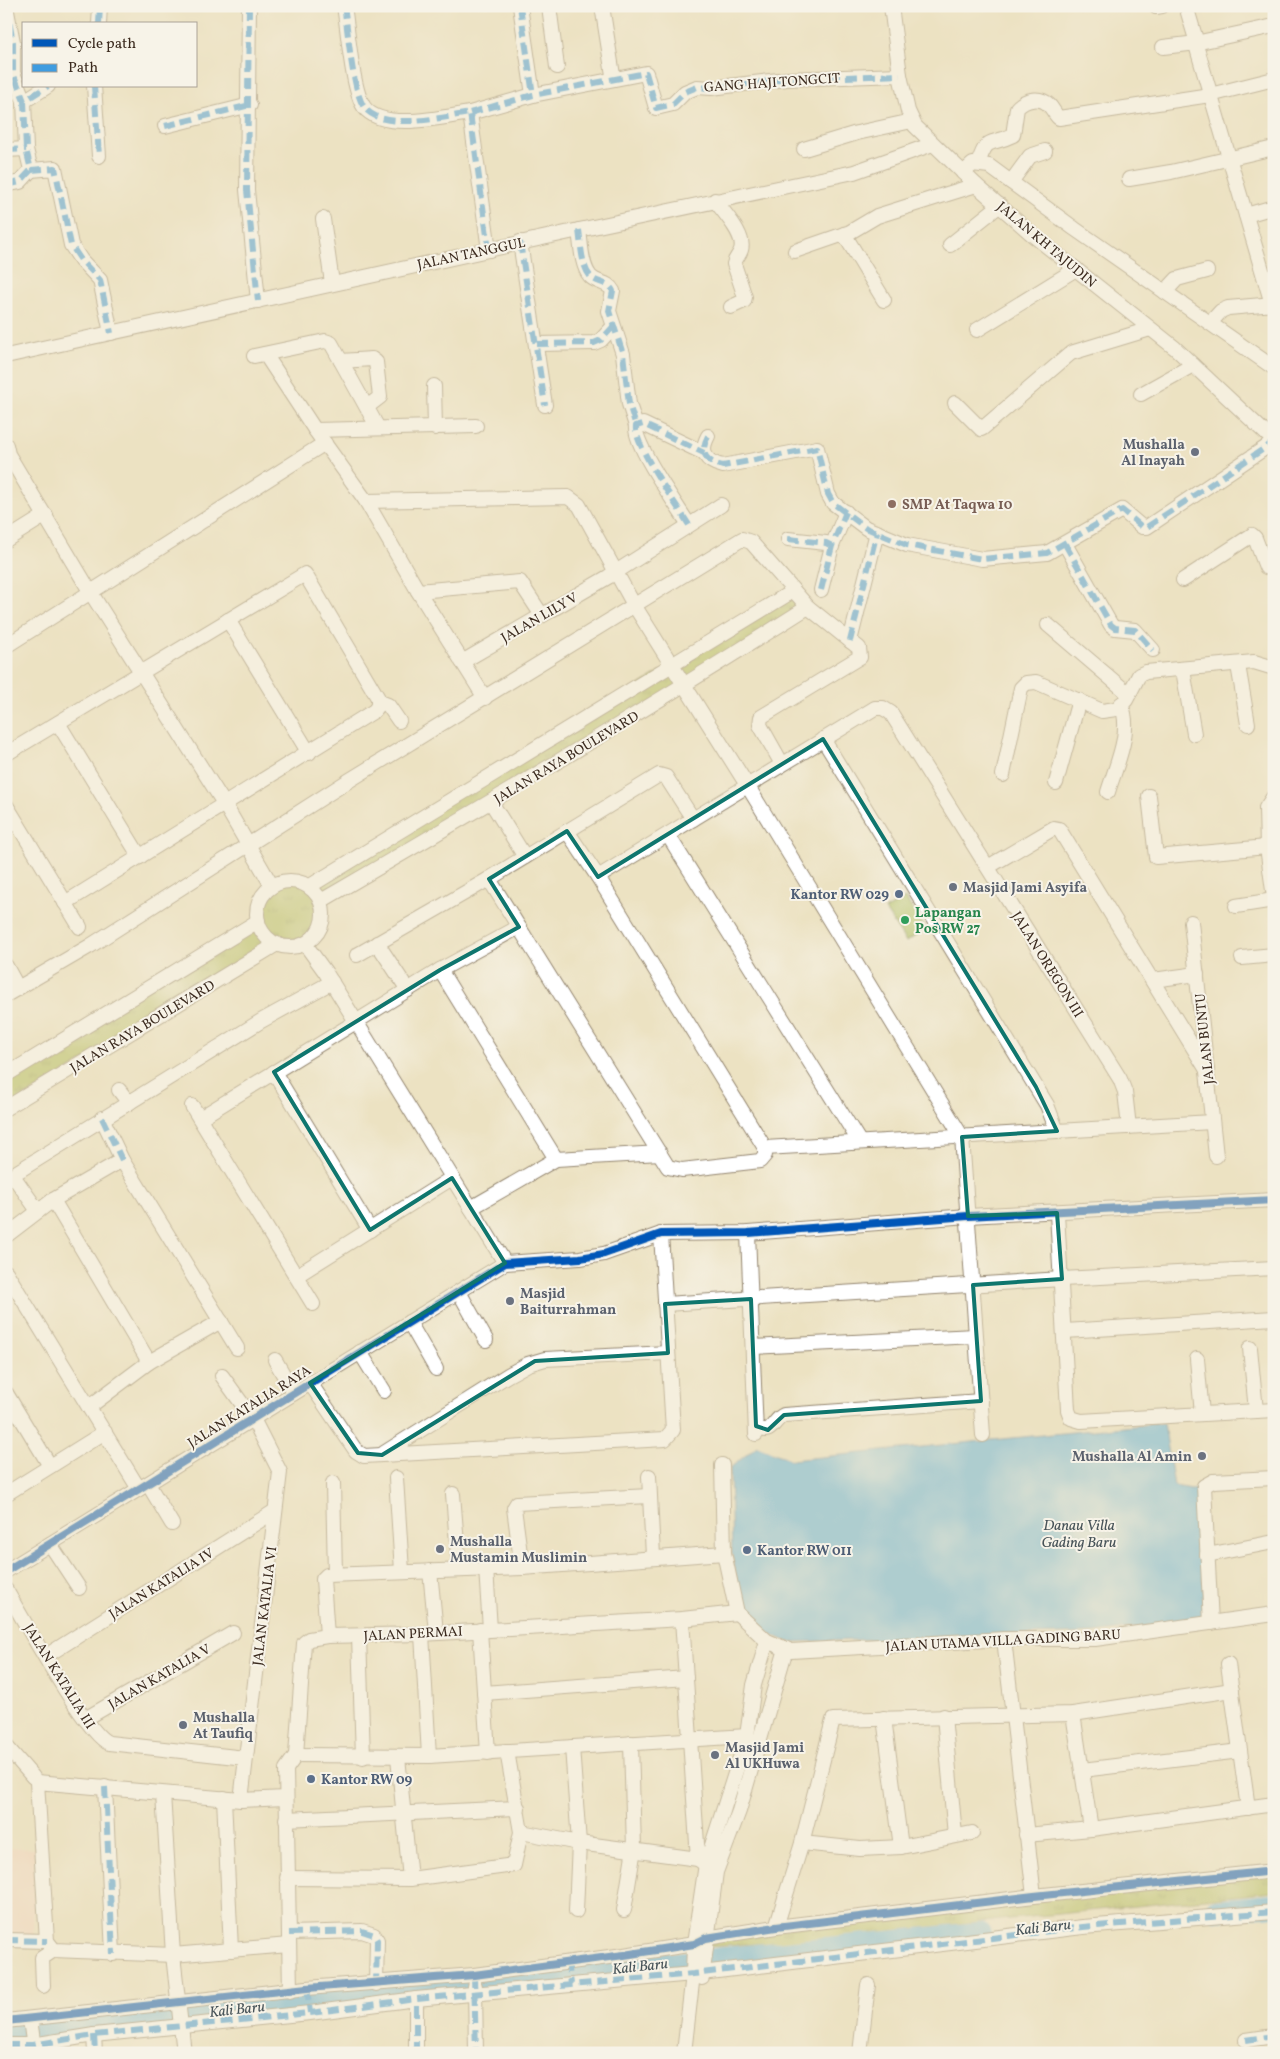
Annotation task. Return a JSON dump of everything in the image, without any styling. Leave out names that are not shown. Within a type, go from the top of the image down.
[{"type":"street","points":[[6,6],[14,42],[13,73],[24,101],[26,149],[31,170]]},
{"type":"street","points":[[98,22],[100,6]]},
{"type":"street","points":[[249,6],[250,105],[247,190],[258,301]]},
{"type":"street","points":[[344,6],[354,75],[360,99],[368,112],[388,120],[401,121],[470,113],[532,95],[520,6]]},
{"type":"street","points":[[549,6],[557,67]]},
{"type":"street","points":[[602,6],[613,75]]},
{"type":"street","points":[[804,149],[857,133],[921,131],[900,75],[890,6]]},
{"type":"street","points":[[1186,6],[1246,215],[1267,262],[1273,304],[1228,308],[1215,318]]},
{"type":"street","points":[[1163,47],[1197,43],[1274,26]]},
{"type":"street","name":"GANG HAJI TONGCIT","points":[[532,95],[647,74],[656,108],[673,104],[685,92],[697,87],[711,88],[787,79],[900,75]]},
{"type":"street","points":[[978,164],[984,146],[1013,135],[1017,108],[1023,102],[1040,100],[1048,104],[1057,117],[1067,117],[1210,95],[1274,79]]},
{"type":"street","points":[[24,101],[45,88]]},
{"type":"street","points":[[94,88],[99,156]]},
{"type":"street","points":[[165,126],[250,105]]},
{"type":"street","points":[[470,113],[488,242]]},
{"type":"street","name":"JALAN KH TAJUDIN","points":[[921,131],[976,185],[1193,365],[1274,441]]},
{"type":"street","name":"JALAN TANGGUL","points":[[6,356],[258,301],[488,242],[520,242],[854,172],[921,131]]},
{"type":"street","points":[[1129,179],[1171,172],[1274,148]]},
{"type":"street","points":[[6,150],[26,149]]},
{"type":"street","points":[[1011,182],[1030,156],[1045,152]]},
{"type":"street","points":[[963,173],[973,164],[989,166],[1215,318],[1274,368]]},
{"type":"street","points":[[6,185],[20,182],[31,170],[55,168],[71,245],[80,260],[100,280],[111,333]]},
{"type":"street","points":[[796,250],[844,234],[877,216],[976,185]]},
{"type":"street","points":[[715,200],[739,235],[742,244],[741,251],[734,258],[734,264],[745,297],[744,302],[731,307]]},
{"type":"street","points":[[950,244],[1000,205]]},
{"type":"street","points":[[1246,215],[1274,207]]},
{"type":"street","points":[[323,220],[332,283]]},
{"type":"street","points":[[579,230],[586,269],[595,280],[608,284],[613,291],[609,311],[624,354],[628,404],[644,453],[689,525]]},
{"type":"street","points":[[844,234],[884,300]]},
{"type":"street","points":[[520,242],[546,405]]},
{"type":"street","points":[[977,330],[1076,269]]},
{"type":"street","points":[[1169,287],[1179,278],[1207,271]]},
{"type":"street","points":[[537,344],[594,343],[601,340],[614,327]]},
{"type":"street","points":[[955,403],[981,429],[1071,353],[1150,329]]},
{"type":"street","points":[[378,428],[333,345],[325,341],[260,355],[366,501],[418,591],[485,698]]},
{"type":"street","points":[[341,361],[363,358],[372,359],[376,362],[380,397],[366,407]]},
{"type":"street","points":[[1141,394],[1193,365]]},
{"type":"street","points":[[434,386],[435,428]]},
{"type":"street","points":[[636,426],[643,424],[704,453],[711,463],[723,466],[817,448],[828,494],[833,503],[866,528],[907,545],[982,559],[1047,553],[1122,510],[1142,527],[1147,527],[1274,441]]},
{"type":"street","points":[[315,430],[476,426]]},
{"type":"street","points":[[704,453],[704,444],[708,436]]},
{"type":"street","points":[[6,646],[325,443]]},
{"type":"street","points":[[7,452],[91,593],[143,672],[225,805],[272,886]]},
{"type":"street","points":[[366,501],[568,497],[580,505],[634,606],[674,666],[962,1137],[975,1336],[984,1435]]},
{"type":"street","name":"JALAN LILY V","points":[[462,662],[541,614],[616,572],[721,505]]},
{"type":"street","points":[[821,590],[832,546],[846,512]]},
{"type":"street","points":[[6,540],[46,516]]},
{"type":"street","points":[[850,641],[877,532]]},
{"type":"street","points":[[1183,580],[1252,535],[1255,538],[1266,567],[1274,567]]},
{"type":"street","points":[[6,995],[90,946],[248,845],[742,539],[751,542],[808,607],[859,648],[860,657],[760,717],[760,724],[782,764]]},
{"type":"street","points":[[788,539],[826,543],[832,546]]},
{"type":"street","points":[[1065,544],[1111,625],[1115,628],[1135,630],[1153,650]]},
{"type":"street","points":[[6,754],[305,574],[380,702],[388,705],[399,721]]},
{"type":"street","points":[[418,591],[520,582],[541,614]]},
{"type":"street","name":"JALAN RAYA BOULEVARD","points":[[310,886],[674,666],[793,590]]},
{"type":"street","name":"JALAN RAYA BOULEVARD","points":[[321,901],[491,802],[685,685],[808,607]]},
{"type":"street","points":[[228,620],[309,753]]},
{"type":"street","points":[[1048,625],[1125,699],[1126,728],[1108,792]]},
{"type":"street","points":[[1003,775],[1021,688],[1030,682],[1036,682],[1102,711],[1116,708],[1125,699],[1139,675],[1146,672],[1254,662],[1274,668]]},
{"type":"street","points":[[1238,664],[1248,724]]},
{"type":"street","points":[[1183,670],[1194,734]]},
{"type":"street","points":[[1056,783],[1079,700]]},
{"type":"street","points":[[64,903],[309,753],[374,711],[380,702]]},
{"type":"street","name":"JALAN OREGON III","points":[[822,738],[876,708],[883,708],[891,713],[1120,1080],[1125,1092],[1129,1127]]},
{"type":"street","points":[[58,723],[140,857]]},
{"type":"street","points":[[598,877],[822,738],[1047,1105],[1058,1131]]},
{"type":"street","points":[[357,955],[489,879],[662,775],[693,819]]},
{"type":"street","points":[[1150,796],[1156,857],[1267,848]]},
{"type":"street","points":[[1236,906],[1274,899],[1267,848],[1266,808],[1274,796]]},
{"type":"street","points":[[491,802],[525,857]]},
{"type":"street","points":[[6,805],[80,927]]},
{"type":"street","points":[[988,867],[1054,828],[1059,829],[1153,980],[1206,1070]]},
{"type":"street","points":[[489,879],[668,1167],[682,1170],[760,1161],[765,1155],[766,1148],[598,877],[567,831]]},
{"type":"street","points":[[668,835],[859,1141]]},
{"type":"street","points":[[291,880],[310,886],[321,901],[324,918],[318,933],[304,944],[291,947],[277,944],[265,935],[258,921],[258,907],[263,895],[272,886],[291,880]]},
{"type":"street","name":"JALAN RAYA BOULEVARD","points":[[6,1075],[258,921]]},
{"type":"street","name":"JALAN BUNTU","points":[[1192,922],[1216,1156]]},
{"type":"street","points":[[200,1118],[440,970],[519,927]]},
{"type":"street","points":[[377,943],[408,990]]},
{"type":"street","name":"JALAN RAYA BOULEVARD","points":[[6,1108],[277,944]]},
{"type":"street","points":[[304,944],[332,982],[505,1263],[580,1258],[604,1254],[661,1234],[748,1233],[968,1216],[1057,1213],[1274,1200]]},
{"type":"street","points":[[1242,958],[1274,956]]},
{"type":"street","points":[[6,966],[18,988]]},
{"type":"street","points":[[440,970],[556,1159]]},
{"type":"street","points":[[1153,980],[1197,974]]},
{"type":"street","points":[[38,1211],[14,1177],[15,1173],[261,1021],[332,982]]},
{"type":"street","points":[[274,1072],[370,1230]]},
{"type":"street","points":[[120,1090],[129,1103]]},
{"type":"street","points":[[192,1106],[313,1304]]},
{"type":"street","points":[[102,1118],[122,1160],[236,1348]]},
{"type":"street","points":[[766,1148],[859,1141],[962,1137],[1212,1122]]},
{"type":"street","points":[[471,1208],[556,1159],[660,1153]]},
{"type":"street","points":[[6,1236],[53,1200],[122,1160]]},
{"type":"street","points":[[296,1276],[452,1178]]},
{"type":"street","points":[[53,1200],[149,1362]]},
{"type":"street","points":[[1057,1213],[1068,1410],[1074,1420],[1274,1410]]},
{"type":"street","points":[[748,1233],[756,1431],[773,1428],[777,1419],[784,1415],[981,1402]]},
{"type":"street","points":[[310,1384],[358,1453],[364,1456],[665,1439],[673,1430],[661,1234]]},
{"type":"street","name":"JALAN KATALIA RAYA","points":[[6,1571],[505,1263]]},
{"type":"street","points":[[664,1304],[1062,1279],[1274,1268]]},
{"type":"street","points":[[6,1272],[105,1432],[172,1524]]},
{"type":"street","points":[[459,1292],[486,1340]]},
{"type":"street","points":[[1065,1331],[1274,1318]]},
{"type":"street","points":[[89,1406],[149,1362],[221,1321]]},
{"type":"street","points":[[409,1322],[436,1369]]},
{"type":"street","points":[[753,1348],[975,1336]]},
{"type":"street","points":[[1250,1348],[1256,1411]]},
{"type":"street","points":[[360,1352],[384,1391]]},
{"type":"street","points":[[382,1455],[508,1375],[535,1361],[668,1353]]},
{"type":"street","points":[[1197,1359],[1202,1414]]},
{"type":"street","points":[[275,1360],[294,1393]]},
{"type":"street","name":"JALAN KATALIA VI","points":[[222,1376],[253,1419],[279,1466],[280,1475],[241,1800]]},
{"type":"street","points":[[6,1393],[50,1466]]},
{"type":"street","points":[[6,1494],[105,1432]]},
{"type":"street","points":[[706,1865],[739,1811],[788,1650],[767,1641],[737,1613],[724,1553],[722,1465]]},
{"type":"street","points":[[649,1476],[653,1556]]},
{"type":"street","points":[[396,1478],[402,1571]]},
{"type":"street","points":[[1211,1623],[1204,1486],[1212,1481],[1274,1478]]},
{"type":"street","points":[[333,1484],[335,1574]]},
{"type":"street","points":[[453,1494],[459,1569]]},
{"type":"street","points":[[522,1568],[514,1508],[517,1503],[650,1496]]},
{"type":"street","name":"JALAN KATALIA IV","points":[[46,1656],[275,1511]]},
{"type":"street","points":[[1208,1555],[1274,1542]]},
{"type":"street","points":[[50,1544],[79,1588]]},
{"type":"street","points":[[327,1636],[323,1579],[327,1575],[522,1568],[653,1556],[724,1553]]},
{"type":"street","points":[[486,1568],[484,1694],[488,1753]]},
{"type":"street","points":[[429,1756],[430,1571]]},
{"type":"street","name":"JALAN KATALIA III","points":[[6,1590],[85,1719],[101,1740],[109,1743],[245,1758]]},
{"type":"street","name":"JALAN PERMAI","points":[[290,1991],[285,1798],[286,1769],[296,1755],[304,1643],[310,1639],[327,1636],[429,1633],[682,1619],[737,1613]]},
{"type":"street","name":"JALAN UTAMA VILLA GADING BARU","points":[[788,1650],[1004,1639],[1095,1639],[1274,1614]]},
{"type":"street","points":[[682,1619],[689,1740],[706,1865],[692,2053]]},
{"type":"street","name":"JALAN KATALIA V","points":[[85,1719],[233,1633]]},
{"type":"street","points":[[359,1636],[363,1756]]},
{"type":"street","points":[[1004,1639],[1011,1716],[1034,1896]]},
{"type":"street","points":[[700,1944],[706,1865],[747,1736],[754,1685],[767,1641]]},
{"type":"street","points":[[1228,1664],[1248,1808]]},
{"type":"street","points":[[484,1694],[686,1678]]},
{"type":"street","points":[[776,1927],[802,1843],[831,1722],[944,1716],[1074,1714],[1232,1690]]},
{"type":"street","points":[[1074,1714],[1090,1829]]},
{"type":"street","points":[[944,1716],[955,1835]]},
{"type":"street","points":[[884,1718],[901,1847]]},
{"type":"street","points":[[296,1755],[429,1756],[747,1736]]},
{"type":"street","points":[[624,1910],[634,1849],[631,1743]]},
{"type":"street","points":[[6,1746],[33,1777]]},
{"type":"street","points":[[572,1747],[579,1843],[576,1910]]},
{"type":"street","points":[[287,1878],[410,1879],[513,1865],[516,1862],[521,1832],[507,1751]]},
{"type":"street","points":[[1082,1770],[1240,1751]]},
{"type":"street","points":[[398,1757],[410,1879]]},
{"type":"street","points":[[43,1986],[42,1958],[50,1946],[37,1782],[241,1800],[285,1798]]},
{"type":"street","points":[[105,1788],[113,1954]]},
{"type":"street","points":[[163,1794],[172,1955],[184,2053]]},
{"type":"street","points":[[224,1798],[231,1950]]},
{"type":"street","points":[[1026,1835],[1090,1829],[1274,1804]]},
{"type":"street","points":[[286,1819],[404,1815],[518,1808]]},
{"type":"street","points":[[521,1832],[579,1843],[634,1849],[706,1865]]},
{"type":"street","points":[[802,1843],[860,1849],[901,1847],[972,1833]]},
{"type":"street","points":[[6,2045],[32,2046],[94,2035],[416,1999],[568,1963],[700,1944],[776,1927],[1034,1896],[1274,1871]]},
{"type":"street","points":[[6,2021],[31,2020],[290,1991],[376,1984],[571,1982],[698,1970],[1083,1927],[1274,1912]]},
{"type":"street","points":[[6,1940],[113,1954],[172,1955],[231,1950],[289,1939],[362,1931],[374,1934],[377,1940],[376,1984]]},
{"type":"street","points":[[568,1963],[571,1982]]},
{"type":"street","points":[[684,2053],[698,1970]]},
{"type":"street","points":[[474,1984],[476,2053]]},
{"type":"street","points":[[860,2053],[868,1985]]},
{"type":"street","points":[[308,1990],[310,2010]]},
{"type":"street","points":[[416,1999],[416,2053]]},
{"type":"street","points":[[31,2020],[32,2046]]},
{"type":"street","points":[[94,2035],[95,2053]]},
{"type":"street","points":[[1246,2040],[1274,2036]]},
{"type":"highlighted area","points":[[823,739],[1036,1087],[1057,1131],[962,1137],[968,1216],[1057,1213],[1062,1279],[973,1285],[981,1401],[784,1415],[768,1430],[756,1426],[751,1299],[665,1304],[668,1353],[535,1361],[382,1455],[358,1453],[310,1383],[505,1263],[452,1178],[370,1230],[274,1072],[440,970],[519,927],[489,879],[567,831],[598,877]]},
{"type":"shaded area","points":[[6,1848],[35,1849],[33,1940],[6,1939]]},
{"type":"green space","points":[[793,591],[808,607],[322,901],[321,922],[318,931],[307,942],[298,945],[277,944],[6,1108],[6,1075],[258,921],[262,899],[270,888],[276,884],[291,880],[310,886]]},
{"type":"green space","name":"Lapangan Pos RW 27","points":[[905,898],[926,929],[906,942],[885,910]]},
{"type":"green space","points":[[1274,1871],[1274,1892],[775,1943],[704,1947],[706,1938]]},
{"type":"water","name":"Danau Villa Gading Baru","points":[[1164,1423],[1174,1486],[1198,1490],[1205,1618],[1095,1633],[788,1642],[771,1634],[743,1609],[732,1555],[730,1468],[757,1446],[791,1460]]},
{"type":"waterway","name":"Kali Baru","points":[[1216,1910],[1274,1905]]},
{"type":"waterway","name":"Kali Baru","points":[[6,2034],[460,1984],[980,1933]]},
{"type":"marked path","points":[[6,6],[13,42],[13,73],[24,101]]},
{"type":"marked path","points":[[99,22],[100,6]]},
{"type":"marked path","points":[[249,6],[247,190],[258,301]]},
{"type":"marked path","points":[[344,6],[356,87],[364,107],[373,115],[384,119],[414,121],[470,113],[489,250]]},
{"type":"marked path","points":[[520,6],[533,95]]},
{"type":"marked path","points":[[470,113],[533,95],[646,73],[656,108],[673,104],[685,92],[697,87],[711,88],[787,79],[900,75]]},
{"type":"marked path","points":[[6,185],[20,182],[31,170],[26,149],[24,101],[45,88]]},
{"type":"marked path","points":[[94,88],[99,156]]},
{"type":"marked path","points":[[165,126],[250,105]]},
{"type":"marked path","points":[[6,150],[26,149]]},
{"type":"marked path","points":[[31,170],[55,168],[71,245],[81,260],[100,280],[111,333]]},
{"type":"marked path","points":[[579,230],[583,260],[587,271],[593,279],[608,286],[613,291],[609,311],[623,354],[629,404],[636,426]]},
{"type":"marked path","points":[[520,242],[545,405]]},
{"type":"marked path","points":[[537,344],[594,343],[601,340],[613,327]]},
{"type":"marked path","points":[[689,525],[641,447],[636,426],[643,424],[704,453]]},
{"type":"marked path","points":[[708,436],[704,452],[712,462],[723,466],[817,448],[828,494],[833,503],[866,528],[907,545],[982,559],[1047,553],[1122,510],[1142,527],[1147,527],[1274,442]]},
{"type":"marked path","points":[[821,590],[832,546],[846,512]]},
{"type":"marked path","points":[[850,641],[877,532]]},
{"type":"marked path","points":[[788,539],[826,543],[832,546]]},
{"type":"marked path","points":[[1065,544],[1111,625],[1115,628],[1135,630],[1153,650]]},
{"type":"marked path","points":[[102,1118],[122,1160]]},
{"type":"marked path","points":[[105,1787],[113,1954]]},
{"type":"marked path","points":[[6,2045],[32,2045],[94,2035],[310,2013],[416,1999],[693,1974],[1083,1927],[1274,1912]]},
{"type":"marked path","points":[[289,1933],[362,1931],[374,1935],[377,1940],[376,1984]]},
{"type":"marked path","points":[[6,1940],[47,1941]]},
{"type":"marked path","points":[[568,1961],[571,1984]]},
{"type":"marked path","points":[[474,1975],[476,2053]]},
{"type":"marked path","points":[[307,1988],[310,2013]]},
{"type":"marked path","points":[[416,1999],[416,2053]]},
{"type":"marked path","points":[[94,2035],[95,2053]]},
{"type":"marked path","points":[[1246,2040],[1274,2036]]},
{"type":"cycle path","points":[[6,1571],[505,1263],[580,1258],[604,1254],[661,1234],[748,1233],[968,1216],[1274,1200]]},
{"type":"cycle path","points":[[6,2021],[307,1988],[474,1975],[694,1944],[706,1938],[776,1927],[1034,1896],[1274,1871]]},
{"type":"place","name":"Mushalla Al Inayah","points":[[1195,452]]},
{"type":"place","name":"SMP At Taqwa 10","points":[[892,504]]},
{"type":"place","name":"Masjid Jami Asyifa","points":[[953,887]]},
{"type":"place","name":"Kantor RW 029","points":[[899,894]]},
{"type":"place","name":"Lapangan Pos RW 27","points":[[905,920]]},
{"type":"place","name":"Masjid Baiturrahman","points":[[510,1301]]},
{"type":"place","name":"Mushalla Al Amin","points":[[1202,1456]]},
{"type":"place","name":"Mushalla Mustamin Muslimin","points":[[440,1549]]},
{"type":"place","name":"Kantor RW 011","points":[[747,1550]]},
{"type":"place","name":"Mushalla At Taufiq","points":[[183,1725]]},
{"type":"place","name":"Masjid Jami Al UKHuwa","points":[[715,1755]]},
{"type":"place","name":"Kantor RW 09","points":[[311,1779]]}]
